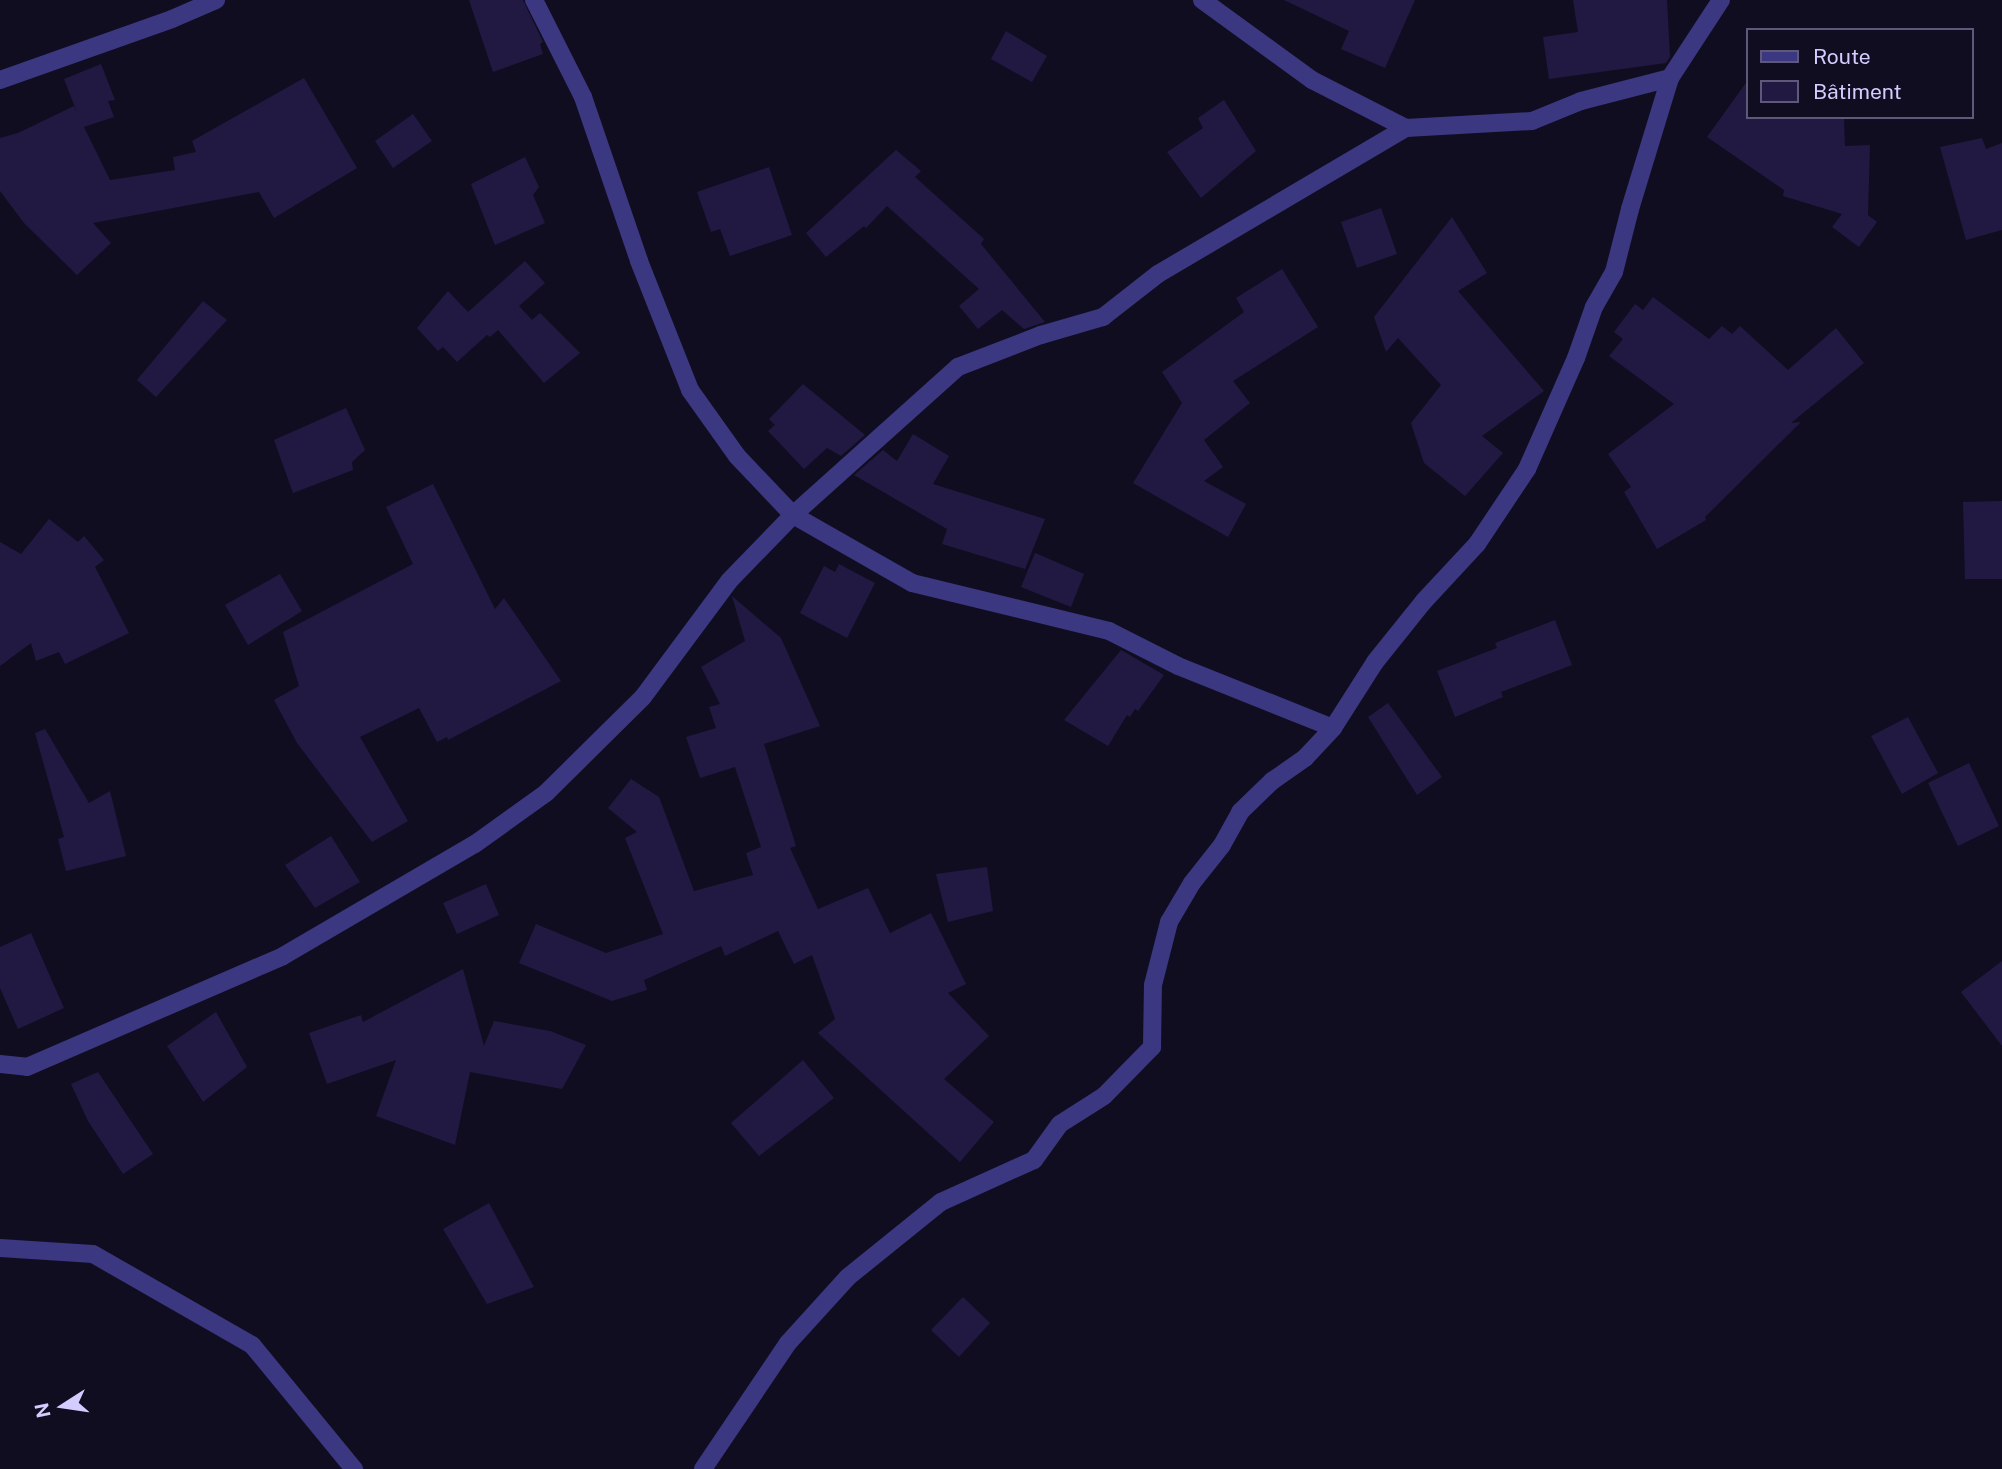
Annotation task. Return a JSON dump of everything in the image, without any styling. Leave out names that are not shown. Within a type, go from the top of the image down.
[{"type":"street","points":[[0,80],[173,19],[216,0]]},
{"type":"street","points":[[534,0],[583,97],[639,261],[690,390],[737,456],[793,515],[912,583],[1109,631],[1178,666],[1333,728]]},
{"type":"street","points":[[1202,0],[1312,80],[1406,128]]},
{"type":"street","points":[[704,1469],[788,1343],[848,1277],[941,1202],[1034,1160],[1060,1124],[1104,1096],[1152,1047],[1153,985],[1169,922],[1240,812],[1272,781],[1305,758],[1333,728],[1375,662],[1424,601],[1477,544],[1527,469],[1576,358],[1594,307],[1614,272],[1629,209],[1670,78],[1721,0]]},
{"type":"street","points":[[0,1064],[27,1068],[283,956],[475,844],[545,793],[643,697],[729,581],[793,515],[958,367],[1041,335],[1103,317],[1158,274],[1406,128],[1532,121],[1552,116],[1581,102],[1670,78]]},
{"type":"street","points":[[0,1248],[93,1254],[252,1345],[354,1469]]},
{"type":"building","points":[[469,0],[523,0],[543,42],[540,44],[543,54],[493,72]]},
{"type":"building","points":[[1284,0],[1415,0],[1385,68],[1341,49],[1349,31]]},
{"type":"building","points":[[1573,0],[1667,0],[1670,57],[1666,63],[1549,79],[1543,37],[1578,32]]},
{"type":"building","points":[[1006,31],[1047,56],[1032,82],[991,59]]},
{"type":"building","points":[[101,64],[115,100],[108,101],[114,117],[84,127],[110,180],[175,170],[173,157],[196,152],[192,141],[304,78],[357,168],[274,218],[259,192],[93,223],[111,243],[77,275],[24,223],[0,191],[0,138],[18,133],[74,106],[78,115],[64,79]]},
{"type":"building","points":[[1746,83],[1746,119],[1844,119],[1845,146],[1870,145],[1868,215],[1877,222],[1859,247],[1832,227],[1842,214],[1783,196],[1784,190],[1707,137]]},
{"type":"building","points":[[1224,100],[1256,151],[1201,198],[1167,152],[1203,128],[1198,118]]},
{"type":"building","points":[[413,114],[432,141],[393,168],[375,141]]},
{"type":"building","points":[[1982,138],[1986,149],[2002,143],[2002,230],[1966,240],[1940,147]]},
{"type":"building","points":[[896,150],[921,171],[915,177],[984,239],[981,244],[1045,322],[1024,329],[1002,310],[978,329],[959,306],[979,289],[887,206],[866,228],[864,226],[826,257],[806,233]]},
{"type":"building","points":[[525,157],[539,187],[533,195],[545,223],[495,245],[471,184]]},
{"type":"building","points":[[769,167],[792,235],[730,256],[720,229],[711,232],[697,192]]},
{"type":"building","points":[[1381,208],[1397,254],[1357,268],[1341,222]]},
{"type":"building","points":[[1452,217],[1487,273],[1458,291],[1544,391],[1482,436],[1503,453],[1465,496],[1424,463],[1411,423],[1441,385],[1398,338],[1386,352],[1374,317]]},
{"type":"building","points":[[525,261],[545,283],[519,306],[532,320],[540,313],[580,353],[544,383],[498,330],[490,337],[487,335],[457,362],[443,347],[438,351],[417,328],[448,291],[468,312]]},
{"type":"building","points":[[1282,269],[1318,327],[1233,381],[1250,403],[1204,440],[1223,467],[1204,481],[1246,504],[1228,537],[1133,483],[1182,403],[1162,372],[1244,312],[1236,298]]},
{"type":"building","points":[[1653,297],[1709,339],[1722,326],[1732,334],[1740,326],[1788,370],[1836,328],[1864,363],[1791,423],[1801,422],[1705,517],[1706,520],[1657,549],[1624,492],[1631,487],[1608,454],[1674,404],[1609,356],[1623,339],[1614,332],[1635,304],[1643,310]]},
{"type":"building","points":[[203,301],[227,320],[156,397],[137,380]]},
{"type":"building","points":[[803,384],[865,435],[841,456],[827,448],[804,469],[768,431],[775,425],[769,419]]},
{"type":"building","points":[[346,408],[365,450],[352,462],[353,470],[293,493],[274,440]]},
{"type":"building","points":[[913,434],[949,456],[933,484],[1045,519],[1025,569],[942,544],[947,529],[854,475],[883,450],[897,461]]},
{"type":"building","points":[[433,484],[495,609],[504,598],[561,681],[448,740],[447,737],[437,742],[419,708],[360,737],[408,821],[372,842],[297,743],[274,700],[299,686],[283,632],[413,564],[386,507]]},
{"type":"building","points":[[2002,501],[2002,579],[1965,579],[1963,502]]},
{"type":"building","points":[[49,519],[78,542],[84,536],[104,560],[95,567],[129,633],[65,664],[59,652],[36,661],[31,643],[0,666],[0,542],[21,554]]},
{"type":"building","points":[[1035,553],[1084,574],[1071,607],[1021,587]]},
{"type":"building","points":[[839,564],[875,583],[847,638],[800,613],[824,566],[835,572]]},
{"type":"building","points":[[280,574],[302,611],[248,645],[225,605]]},
{"type":"building","points":[[732,596],[781,638],[820,726],[764,744],[796,846],[790,848],[818,909],[868,888],[890,933],[931,913],[966,984],[948,993],[989,1036],[944,1079],[994,1122],[960,1162],[818,1033],[835,1019],[812,955],[794,964],[778,931],[725,956],[721,946],[644,980],[647,990],[612,1001],[519,963],[536,924],[606,953],[663,934],[625,838],[637,832],[608,808],[631,779],[659,797],[694,891],[753,875],[746,853],[761,847],[735,767],[700,778],[686,737],[716,728],[709,707],[720,704],[701,667],[745,641]]},
{"type":"building","points":[[1555,620],[1572,665],[1501,692],[1503,697],[1455,717],[1437,671],[1497,648],[1495,643]]},
{"type":"building","points":[[1121,650],[1164,675],[1138,711],[1135,709],[1130,717],[1127,715],[1108,746],[1064,720]]},
{"type":"building","points":[[1388,703],[1442,777],[1417,795],[1368,717]]},
{"type":"building","points":[[1908,717],[1938,773],[1902,794],[1871,736]]},
{"type":"building","points":[[45,729],[89,803],[110,791],[126,856],[66,871],[58,839],[64,837],[35,733]]},
{"type":"building","points":[[1969,763],[1999,826],[1958,846],[1928,783]]},
{"type":"building","points":[[331,836],[360,882],[315,908],[285,865]]},
{"type":"building","points":[[987,867],[993,911],[948,922],[936,874]]},
{"type":"building","points":[[486,884],[499,915],[457,934],[443,903]]},
{"type":"building","points":[[31,933],[64,1008],[18,1029],[0,988],[0,947]]},
{"type":"building","points":[[2002,961],[2002,1046],[1961,992]]},
{"type":"building","points":[[463,969],[484,1046],[494,1021],[550,1031],[586,1045],[562,1089],[470,1072],[455,1145],[376,1116],[396,1060],[327,1084],[309,1033],[361,1015],[363,1022]]},
{"type":"building","points":[[216,1012],[247,1067],[203,1102],[167,1046]]},
{"type":"building","points":[[803,1060],[834,1098],[759,1156],[731,1123]]},
{"type":"building","points":[[98,1072],[153,1154],[123,1174],[88,1121],[71,1084]]},
{"type":"building","points":[[489,1203],[534,1287],[487,1304],[443,1229]]},
{"type":"building","points":[[963,1297],[990,1323],[959,1357],[931,1330]]}]
